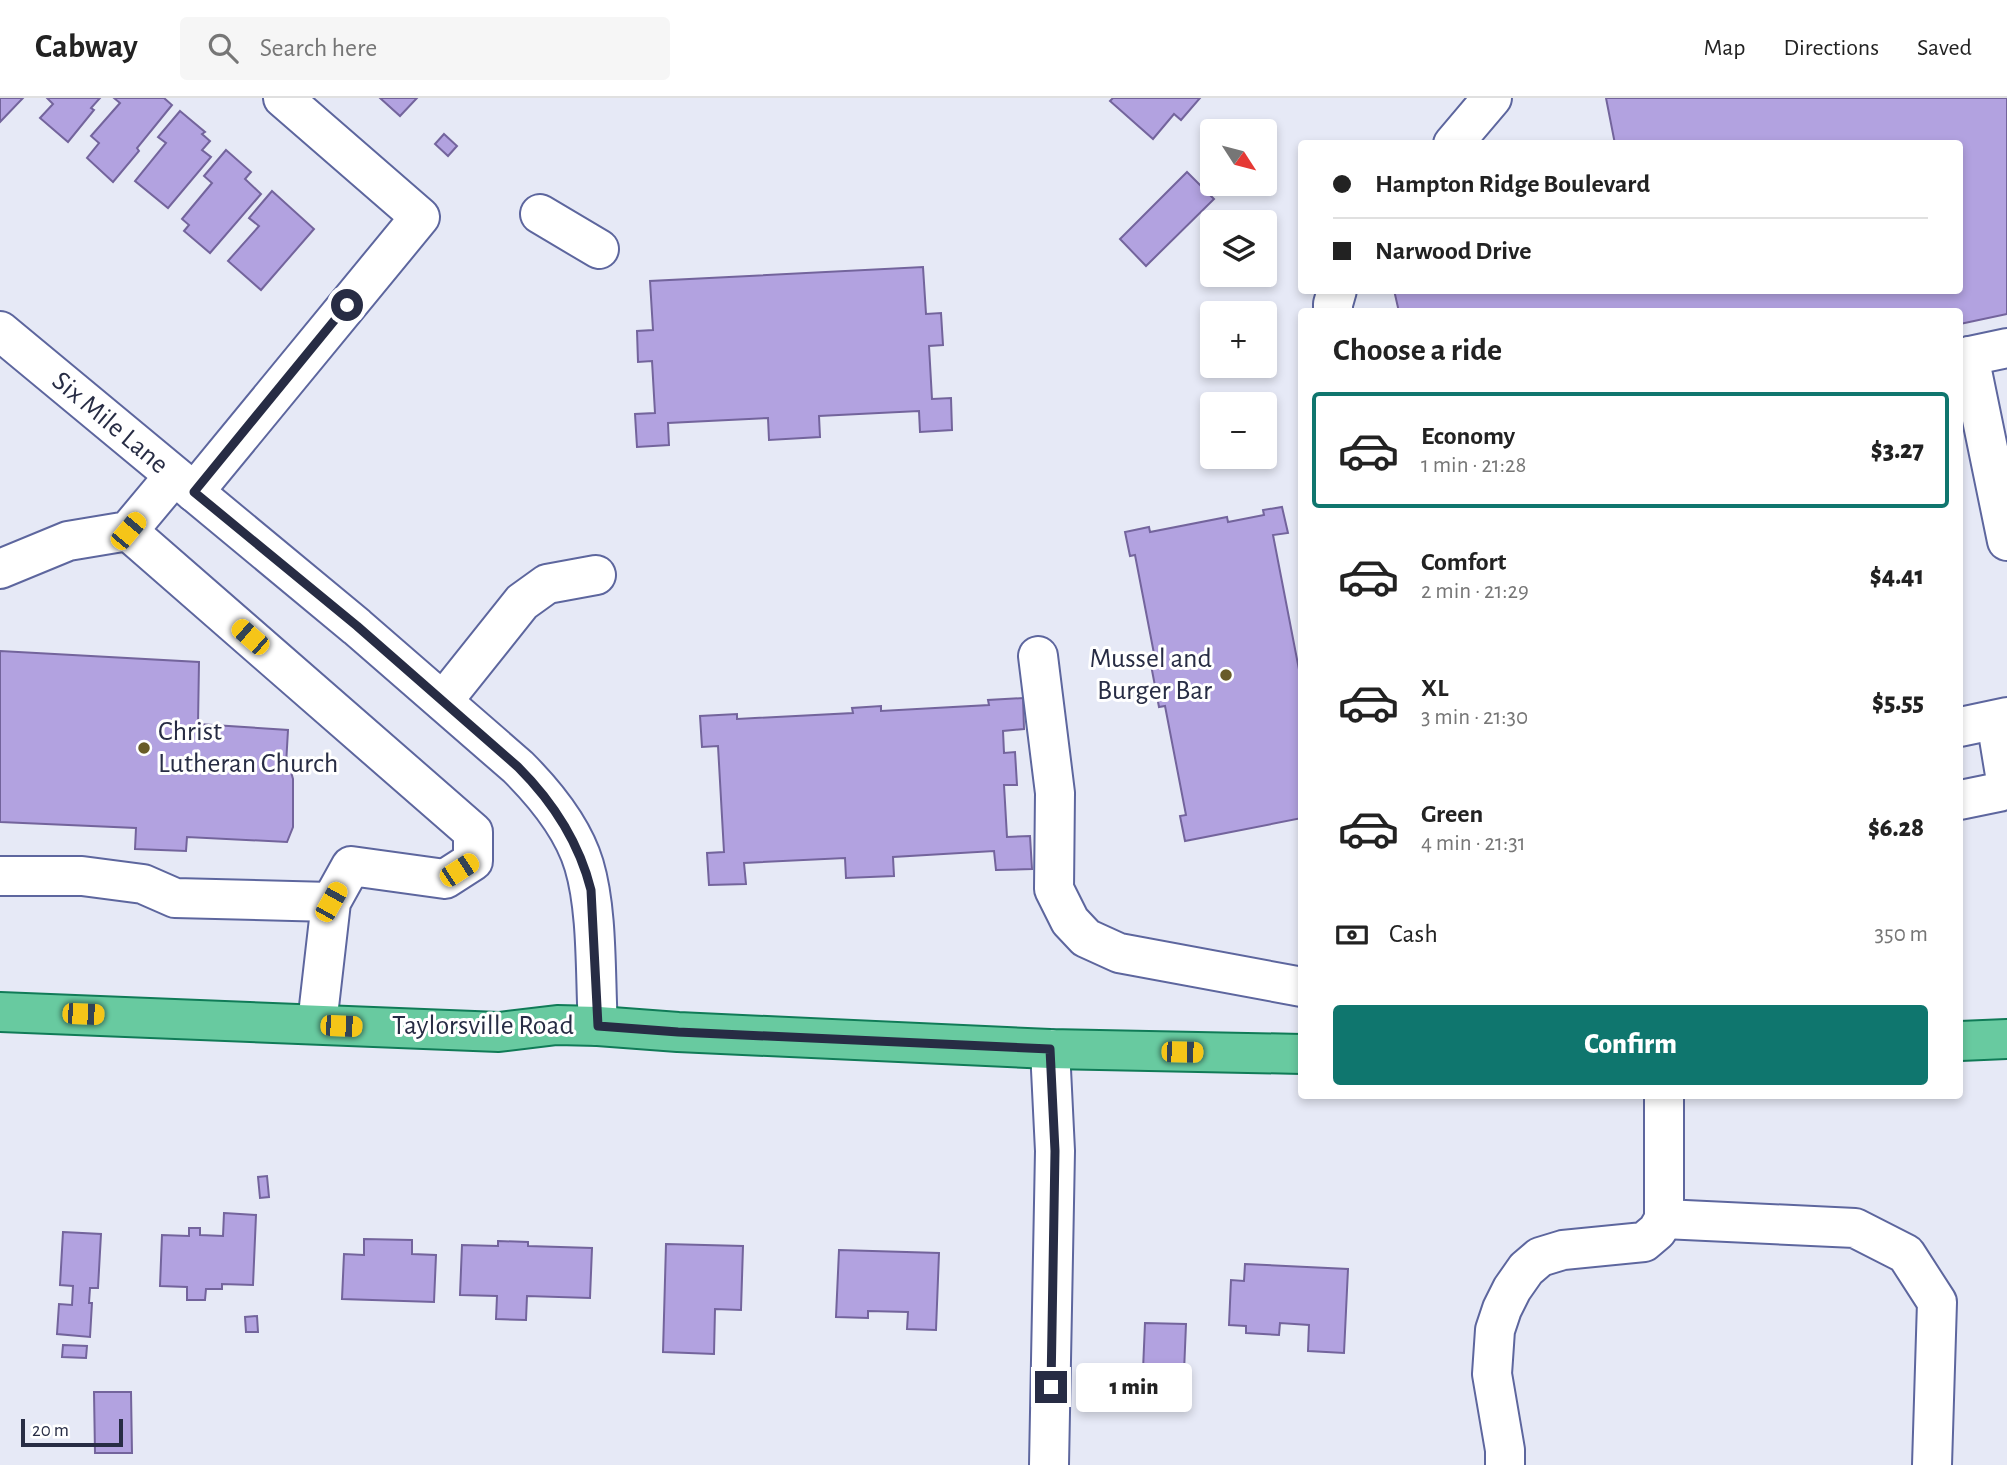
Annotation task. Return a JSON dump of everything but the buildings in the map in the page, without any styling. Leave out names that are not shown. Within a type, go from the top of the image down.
[{"type":"main road","name":"Taylorsville Road","points":[[0,1012],[499,1032],[557,1025],[598,1026],[1050,1049],[1298,1054]]},
{"type":"main road","points":[[1963,1041],[2007,1039]]},
{"type":"street","points":[[0,569],[68,541],[128,531],[184,484],[420,217],[283,98]]},
{"type":"street","points":[[1456,140],[1492,98]]},
{"type":"street","points":[[540,214],[599,249]]},
{"type":"street","name":"Six Mile Lane","points":[[0,331],[357,626],[536,786],[569,831],[583,862],[591,890],[598,1026]]},
{"type":"street","points":[[2007,348],[1964,357],[2007,541]]},
{"type":"street","points":[[128,531],[473,831],[473,861],[445,879],[351,866],[331,902],[317,1024]]},
{"type":"street","points":[[443,701],[522,602],[547,584],[596,575]]},
{"type":"street","points":[[1038,656],[1055,793],[1054,889],[1070,921],[1086,938],[1119,953],[1298,986]]},
{"type":"street","points":[[1963,799],[1999,792],[2006,781],[1988,721]]},
{"type":"street","points":[[0,876],[82,876],[143,884],[175,898],[331,902]]},
{"type":"street","points":[[1049,1465],[1055,1151],[1050,1049]]},
{"type":"street","points":[[1505,1465],[1504,1438],[1492,1374],[1495,1331],[1512,1289],[1526,1269],[1540,1257],[1563,1250],[1644,1242],[1657,1231],[1664,1219],[1664,1099]]},
{"type":"street","points":[[1664,1219],[1855,1228],[1906,1254],[1937,1301],[1932,1465]]},
{"type":"place","name":"Mussel and Burger Bar","points":[[1226,675]]},
{"type":"place","name":"Christ Lutheran Church","points":[[144,748]]},
{"type":"route","points":[[347,305],[194,492],[357,626],[518,767],[536,786],[569,831],[583,862],[591,890],[598,1026],[1050,1049],[1055,1151],[1051,1387]]}]
